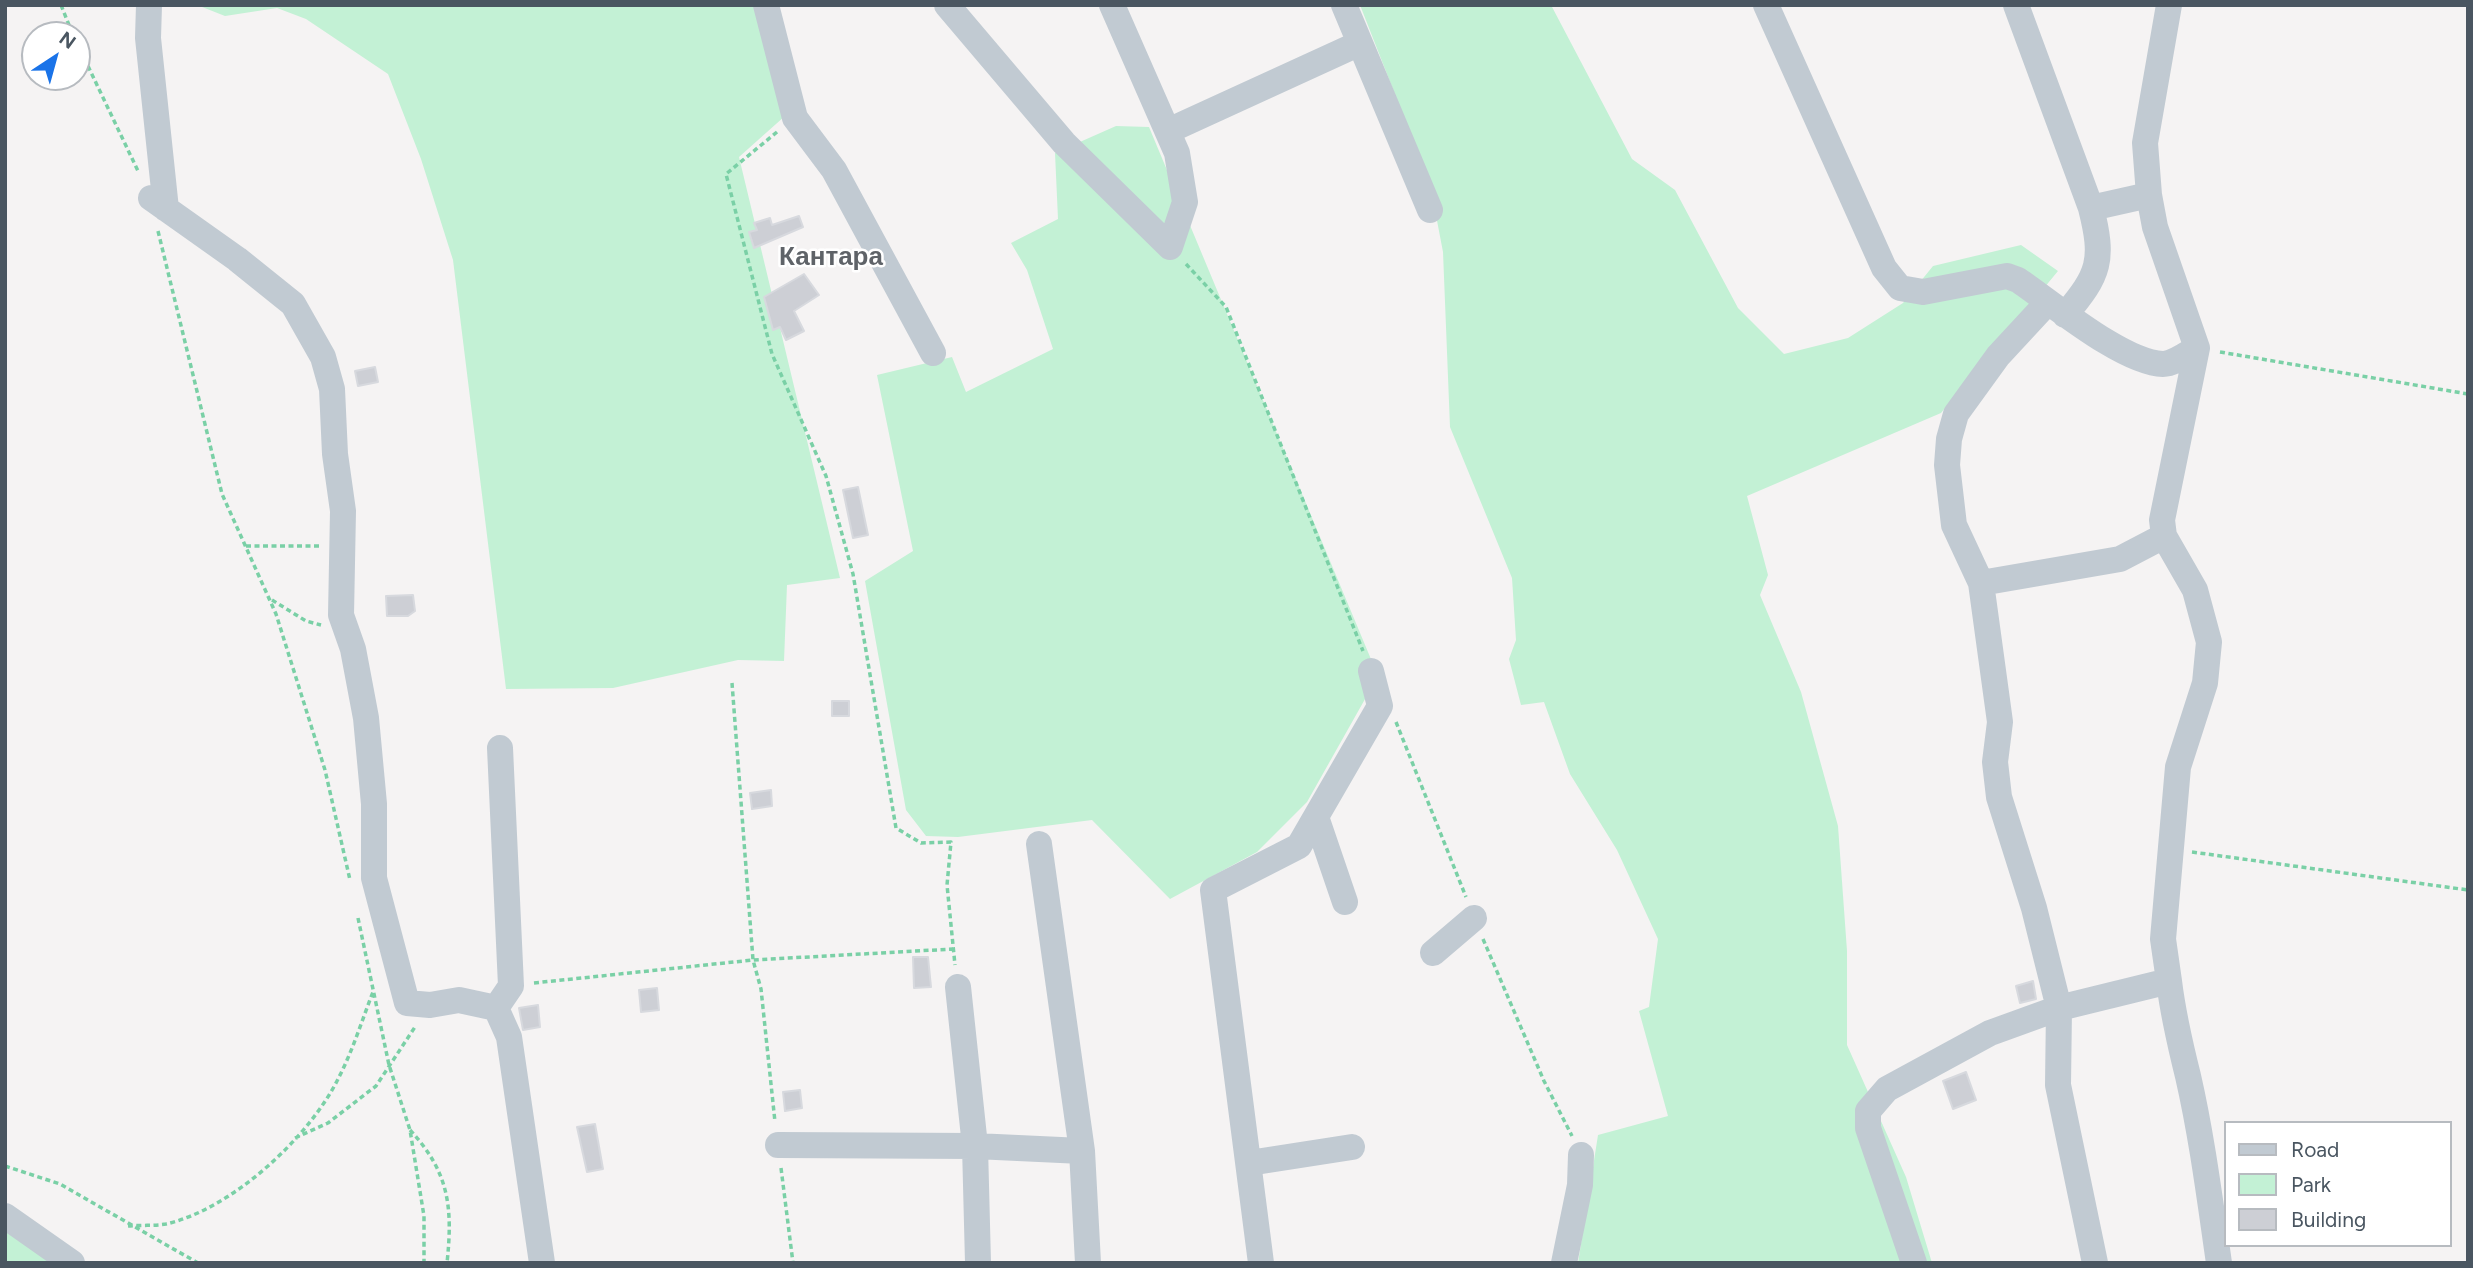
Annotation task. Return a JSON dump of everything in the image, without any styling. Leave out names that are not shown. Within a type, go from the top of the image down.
[{"type":"street","points":[[149,5],[148,38],[159,203],[293,304],[323,357],[332,389],[335,454],[343,511],[341,615],[353,649],[367,730],[374,804],[374,878],[407,1003],[430,1005],[459,1000],[496,1008]]},
{"type":"street","points":[[766,5],[795,118],[834,170],[933,353]]},
{"type":"street","points":[[947,5],[1064,143],[1170,247],[1185,202],[1177,153],[1111,5]]},
{"type":"street","points":[[1343,5],[1430,210]]},
{"type":"street","points":[[1766,5],[1892,281],[1910,292],[1923,292],[2007,276],[2100,337],[2152,362],[2166,364],[2197,348]]},
{"type":"street","points":[[2016,5],[2091,208],[2099,241],[2099,261],[2082,295],[2057,308],[1998,356],[1971,392],[1956,414],[1949,439],[1947,465],[1954,526],[1981,583],[2000,722],[1995,762],[1999,797],[2034,908],[2060,1008],[2058,1085],[2095,1263]]},
{"type":"street","points":[[2169,5],[2145,143],[2149,195],[2155,227],[2197,348],[2162,520],[2164,536],[2195,590],[2209,642],[2205,683],[2178,767],[2163,939],[2177,1041],[2188,1075],[2219,1263]]},
{"type":"street","points":[[1168,131],[1358,44]]},
{"type":"street","points":[[2091,208],[2149,195]]},
{"type":"street","points":[[1981,583],[2120,559],[2164,536]]},
{"type":"street","points":[[1261,1263],[1213,890],[1299,846],[1380,706],[1371,671]]},
{"type":"street","points":[[496,1008],[511,986],[500,748]]},
{"type":"street","points":[[1316,817],[1345,902]]},
{"type":"street","points":[[1039,844],[1083,1151],[1088,1263]]},
{"type":"street","points":[[1433,953],[1474,918]]},
{"type":"street","points":[[1914,1263],[1868,1128],[1868,1111],[1887,1089],[1990,1033],[2060,1008],[2169,981]]},
{"type":"street","points":[[958,987],[975,1146],[978,1263]]},
{"type":"street","points":[[496,1008],[509,1037],[542,1263]]},
{"type":"street","points":[[778,1145],[975,1146],[1083,1151]]},
{"type":"street","points":[[1249,1163],[1352,1147]]},
{"type":"street","points":[[1564,1263],[1580,1185],[1581,1155]]},
{"type":"street","points":[[5,1216],[72,1263]]},
{"type":"path","points":[[91,70],[159,203],[222,494],[276,614],[325,770],[353,892]]},
{"type":"path","points":[[795,118],[726,174],[772,354],[826,476],[853,574],[896,828],[921,844],[951,842],[947,886],[958,987]]},
{"type":"path","points":[[2197,348],[2468,394]]},
{"type":"path","points":[[732,683],[753,960],[761,989],[793,1263]]},
{"type":"path","points":[[2171,850],[2468,890]]},
{"type":"path","points":[[356,906],[390,1065],[410,1130],[424,1216],[424,1263]]},
{"type":"path","points":[[511,986],[753,960],[953,949]]},
{"type":"path","points":[[128,1226],[166,1224],[217,1204],[271,1164],[339,1079],[373,992]]},
{"type":"path","points":[[293,1139],[328,1123],[376,1086],[430,1005]]},
{"type":"path","points":[[410,1130],[430,1152],[449,1199],[447,1263]]},
{"type":"path","points":[[5,1166],[60,1184],[128,1226],[180,1250],[198,1263]]},
{"type":"green space","points":[[197,5],[757,5],[785,116],[739,157],[840,578],[787,585],[784,661],[738,660],[613,688],[506,689],[453,260],[421,159],[388,74],[306,19],[277,8],[225,16]]},
{"type":"green space","points":[[1360,5],[1551,5],[1632,159],[1675,190],[1738,308],[1784,354],[1848,338],[1903,303],[1933,266],[2021,245],[2058,271],[1941,413],[1747,496],[1768,575],[1760,595],[1801,692],[1838,826],[1847,951],[1847,1045],[1906,1177],[1932,1263],[1578,1263],[1598,1135],[1668,1116],[1639,1011],[1649,1007],[1658,939],[1617,850],[1570,774],[1544,702],[1521,705],[1509,659],[1516,640],[1512,578],[1450,427],[1443,252],[1430,184]]},
{"type":"green space","points":[[1116,126],[1149,127],[1378,676],[1307,802],[1257,852],[1170,899],[1092,820],[958,837],[926,836],[906,810],[865,581],[913,551],[877,375],[952,357],[966,392],[1053,349],[1027,270],[1011,243],[1058,219],[1055,153]]},
{"type":"green space","points":[[5,1216],[72,1263],[5,1263]]},
{"type":"building","points":[[799,216],[803,227],[754,248],[749,232],[757,230],[754,223],[770,218],[772,225]]},
{"type":"building","points":[[804,274],[819,295],[794,311],[804,331],[786,340],[780,327],[773,330],[764,297]]},
{"type":"building","points":[[375,367],[378,382],[358,386],[355,371]]},
{"type":"building","points":[[858,487],[868,535],[853,538],[843,490]]},
{"type":"building","points":[[413,595],[415,611],[408,616],[387,616],[386,596]]},
{"type":"building","points":[[832,701],[849,701],[849,716],[832,716]]},
{"type":"building","points":[[771,790],[772,806],[752,809],[750,793]]},
{"type":"building","points":[[913,957],[928,957],[931,987],[914,988]]},
{"type":"building","points":[[2033,981],[2036,999],[2020,1003],[2016,986]]},
{"type":"building","points":[[657,988],[659,1010],[641,1012],[639,990]]},
{"type":"building","points":[[538,1005],[540,1027],[523,1030],[519,1008]]},
{"type":"building","points":[[1966,1072],[1976,1100],[1953,1109],[1943,1081]]},
{"type":"building","points":[[800,1090],[802,1108],[785,1111],[783,1092]]},
{"type":"building","points":[[595,1124],[603,1169],[587,1172],[577,1127]]},
{"type":"district","name":"Кантара","points":[[831,257]]}]
